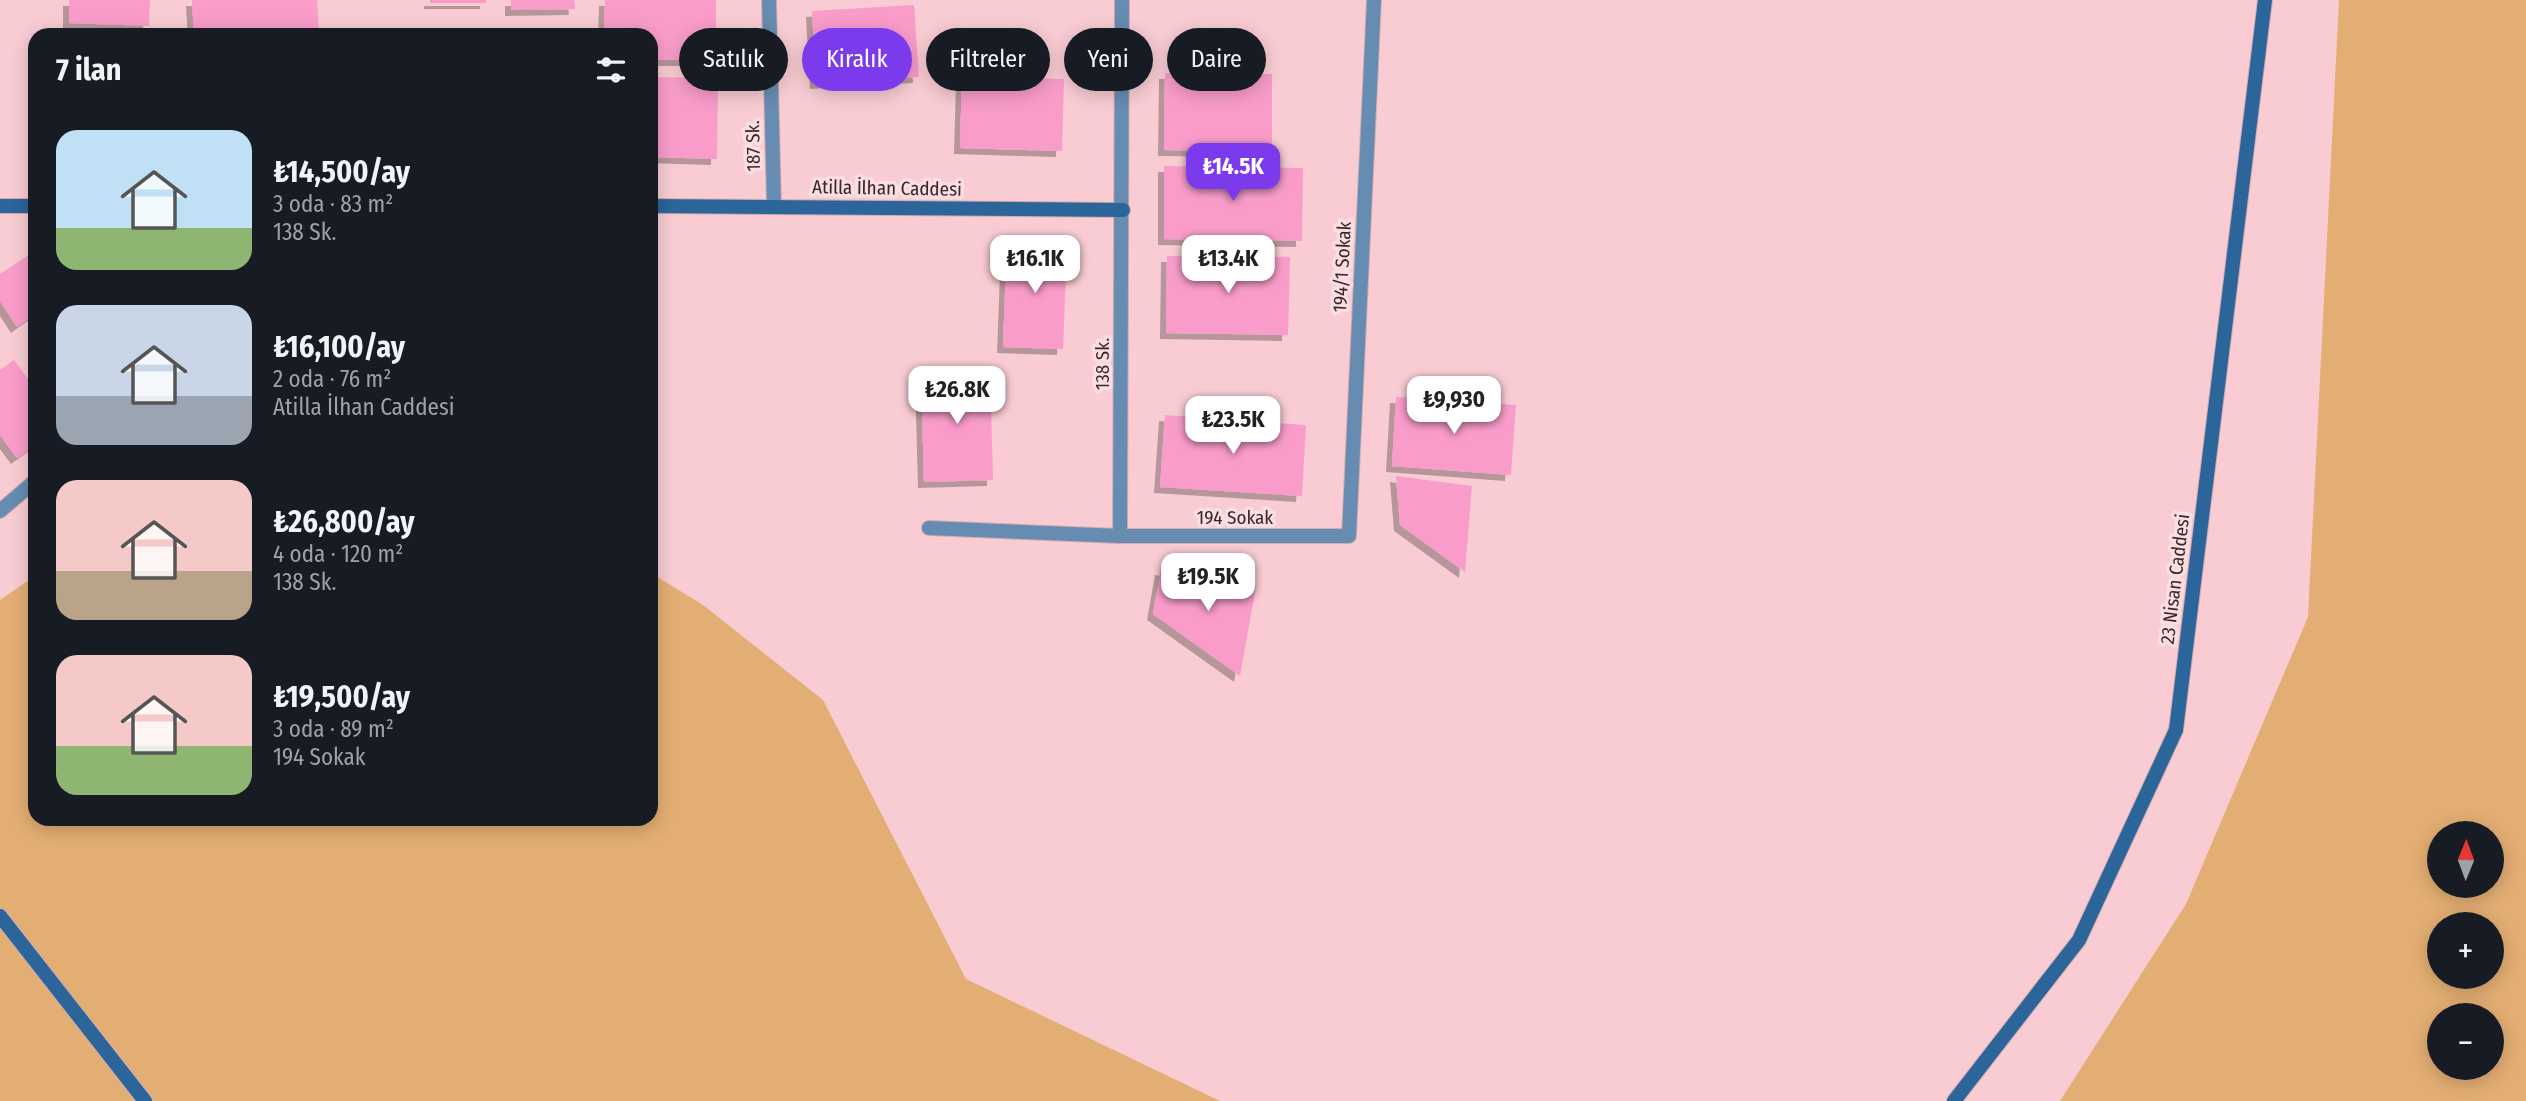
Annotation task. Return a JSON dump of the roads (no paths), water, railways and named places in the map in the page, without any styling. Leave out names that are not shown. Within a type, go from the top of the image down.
[{"type":"street","name":"187 Sk.","points":[[769,0],[774,206]]},
{"type":"street","name":"138 Sk.","points":[[1120,536],[1122,0]]},
{"type":"street","name":"194/1 Sokak","points":[[1349,536],[1374,0]]},
{"type":"street","name":"23 Nisan Caddesi","points":[[1954,1101],[2079,940],[2176,730],[2265,0]]},
{"type":"street","points":[[0,206],[28,206]]},
{"type":"street","name":"Atilla İlhan Caddesi","points":[[658,206],[1123,210]]},
{"type":"street","points":[[0,511],[28,487]]},
{"type":"street","points":[[929,528],[1120,536]]},
{"type":"street","name":"194 Sokak","points":[[1120,536],[1349,536]]},
{"type":"street","points":[[0,916],[145,1101]]}]
